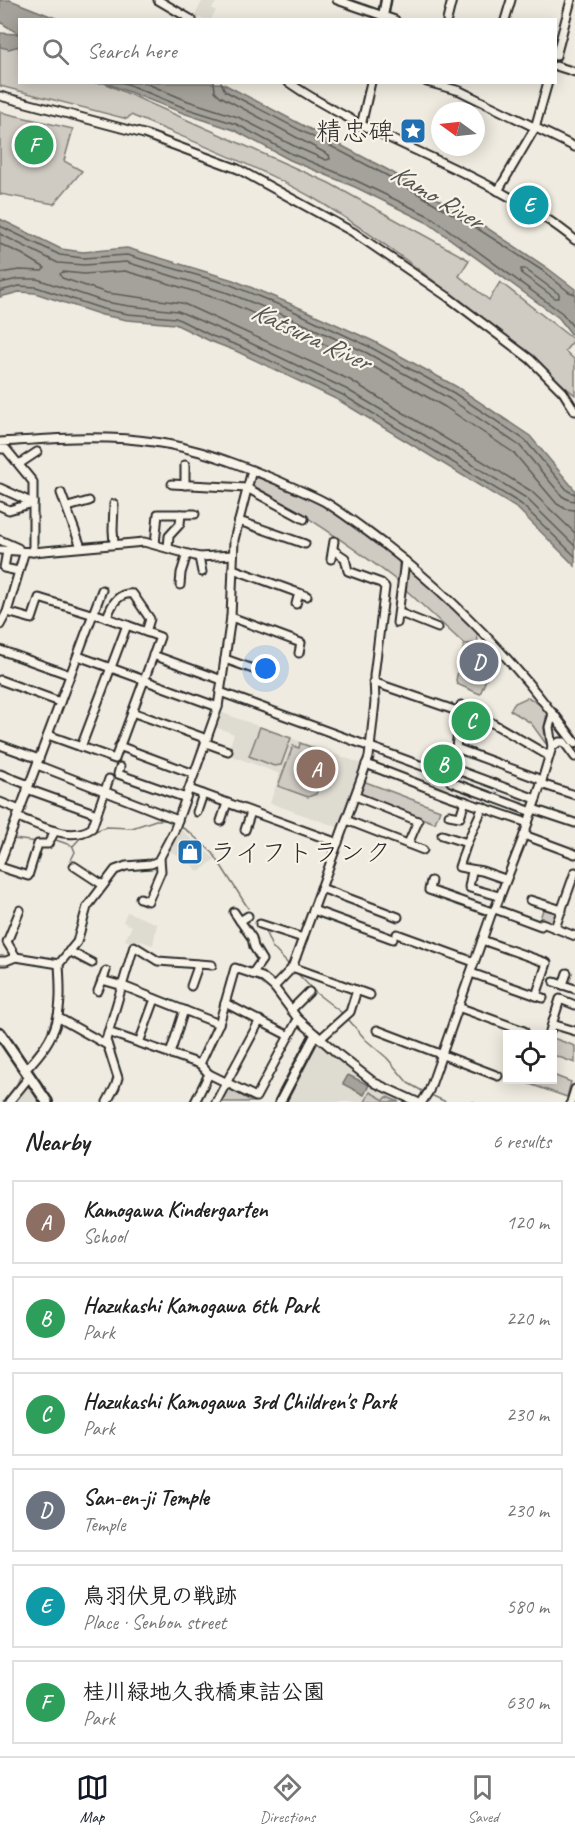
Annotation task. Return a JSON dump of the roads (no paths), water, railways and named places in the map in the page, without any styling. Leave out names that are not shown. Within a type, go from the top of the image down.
[{"type":"main road","points":[[0,1033],[47,1102]]},
{"type":"street","points":[[158,0],[189,18]]},
{"type":"street","points":[[337,0],[383,18],[386,0]]},
{"type":"street","points":[[448,18],[452,0]]},
{"type":"street","points":[[506,18],[511,0]]},
{"type":"street","points":[[557,49],[571,0]]},
{"type":"street","points":[[557,67],[575,72]]},
{"type":"street","points":[[291,84],[309,97],[361,126],[458,169],[557,225],[575,240]]},
{"type":"street","points":[[361,126],[371,84]]},
{"type":"street","points":[[434,84],[460,91],[575,147]]},
{"type":"street","points":[[460,91],[462,84]]},
{"type":"street","points":[[498,191],[535,128],[547,84]]},
{"type":"street","points":[[0,96],[144,134],[238,169],[353,232],[410,271],[521,352],[563,392],[575,411]]},
{"type":"street","points":[[0,442],[109,438],[153,441],[194,449],[252,470],[325,502],[436,587],[533,688],[575,743]]},
{"type":"street","points":[[0,449],[6,449],[33,482],[27,552],[18,571],[7,612],[0,626]]},
{"type":"street","points":[[19,464],[37,452]]},
{"type":"street","points":[[185,465],[185,485]]},
{"type":"street","points":[[147,901],[161,871],[160,858],[177,823],[218,706],[231,617],[234,540],[252,470]]},
{"type":"street","points":[[172,484],[247,488],[304,519]]},
{"type":"street","points":[[0,488],[33,502]]},
{"type":"street","points":[[61,492],[81,547]]},
{"type":"street","points":[[68,507],[89,501]]},
{"type":"street","points":[[0,506],[9,510],[33,502]]},
{"type":"street","points":[[114,504],[114,544]]},
{"type":"street","points":[[155,544],[158,514],[195,514]]},
{"type":"street","points":[[168,548],[169,536],[180,524],[181,514]]},
{"type":"street","points":[[239,521],[305,544]]},
{"type":"street","points":[[0,540],[27,552]]},
{"type":"street","points":[[331,559],[334,541]]},
{"type":"street","points":[[18,571],[4,568],[4,550],[27,552],[144,542],[199,557],[233,555]]},
{"type":"street","points":[[274,987],[292,967],[355,796],[370,747],[375,702],[374,682],[385,588],[381,583],[348,571],[345,558],[333,550]]},
{"type":"street","points":[[180,585],[181,573],[188,554]]},
{"type":"street","points":[[199,557],[202,572]]},
{"type":"street","points":[[397,623],[405,561]]},
{"type":"street","points":[[233,569],[303,594],[296,604]]},
{"type":"street","points":[[56,831],[48,844],[38,844],[28,876],[0,865],[2,854],[102,590]]},
{"type":"street","points":[[107,618],[112,604],[126,593],[133,594],[150,619],[146,632]]},
{"type":"street","points":[[7,612],[32,619],[39,598],[107,618],[160,637],[115,759],[48,735]]},
{"type":"street","points":[[400,613],[438,628]]},
{"type":"street","points":[[231,617],[301,643],[299,653]]},
{"type":"street","points":[[81,747],[127,625]]},
{"type":"street","points":[[0,650],[70,675]]},
{"type":"street","points":[[153,655],[222,680]]},
{"type":"street","points":[[78,656],[218,706]]},
{"type":"street","points":[[225,659],[267,674]]},
{"type":"street","points":[[0,680],[60,702]]},
{"type":"street","points":[[374,682],[460,712]]},
{"type":"street","points":[[220,692],[447,775],[451,782],[575,824]]},
{"type":"street","points":[[549,756],[461,705],[456,748],[575,795]]},
{"type":"street","points":[[132,712],[228,751]]},
{"type":"street","points":[[422,1102],[429,1090],[482,940],[524,835],[552,747],[549,727],[553,714]]},
{"type":"street","points":[[552,747],[559,742],[564,742],[575,757]]},
{"type":"street","points":[[0,745],[177,823]]},
{"type":"street","points":[[119,746],[194,774]]},
{"type":"street","points":[[366,764],[528,823]]},
{"type":"street","points":[[452,768],[536,799]]},
{"type":"street","points":[[0,774],[97,814]]},
{"type":"street","points":[[0,802],[56,831],[68,834],[87,832],[92,828],[105,792],[116,775],[186,798]]},
{"type":"street","points":[[189,789],[338,843]]},
{"type":"street","points":[[197,812],[203,794]]},
{"type":"street","points":[[355,796],[418,820],[408,844]]},
{"type":"street","points":[[449,815],[460,818],[465,801]]},
{"type":"street","points":[[221,821],[227,803]]},
{"type":"street","points":[[483,807],[466,843],[459,867],[505,879]]},
{"type":"street","points":[[245,830],[251,812]]},
{"type":"street","points":[[346,820],[423,850]]},
{"type":"street","points":[[442,835],[466,843]]},
{"type":"street","points":[[524,835],[575,854]]},
{"type":"street","points":[[9,1102],[26,1071],[46,1045],[59,1018],[59,964],[77,942],[87,908],[118,868],[151,864],[160,858]]},
{"type":"street","points":[[74,866],[103,885]]},
{"type":"street","points":[[472,871],[470,888],[499,896]]},
{"type":"street","points":[[555,928],[575,872]]},
{"type":"street","points":[[431,881],[429,890],[541,926],[542,922],[575,936]]},
{"type":"street","points":[[321,888],[398,917]]},
{"type":"street","points":[[530,900],[562,910]]},
{"type":"street","points":[[16,957],[7,942],[20,910]]},
{"type":"street","points":[[313,910],[474,962]]},
{"type":"street","points":[[234,912],[252,938],[254,947],[262,960],[252,974]]},
{"type":"street","points":[[240,921],[248,916]]},
{"type":"street","points":[[260,924],[303,938]]},
{"type":"street","points":[[471,973],[540,997],[547,963],[482,940]]},
{"type":"street","points":[[107,1102],[118,1078],[106,1040],[134,946],[158,961],[166,963],[212,965]]},
{"type":"street","points":[[69,951],[92,963]]},
{"type":"street","points":[[0,961],[16,957],[59,964]]},
{"type":"street","points":[[191,986],[197,964]]},
{"type":"street","points":[[292,967],[370,995]]},
{"type":"street","points":[[200,1064],[219,1024],[235,968],[262,977],[274,987],[298,1019],[375,1083],[417,1102]]},
{"type":"street","points":[[98,991],[105,971]]},
{"type":"street","points":[[563,985],[567,973]]},
{"type":"street","points":[[102,980],[219,1024]]},
{"type":"street","points":[[555,982],[575,989]]},
{"type":"street","points":[[280,1102],[318,1037],[345,1016],[357,990]]},
{"type":"street","points":[[291,1010],[309,992]]},
{"type":"street","points":[[140,1043],[154,999]]},
{"type":"street","points":[[575,1005],[560,999],[551,1027],[575,1031]]},
{"type":"street","points":[[225,1003],[289,1036]]},
{"type":"street","points":[[458,1007],[521,1030]]},
{"type":"street","points":[[170,1054],[184,1011]]},
{"type":"street","points":[[59,1018],[108,1045]]},
{"type":"street","points":[[108,1032],[200,1064],[209,1074],[256,1097],[298,1019]]},
{"type":"street","points":[[216,1102],[260,1020]]},
{"type":"street","points":[[380,1034],[437,1052],[498,1076]]},
{"type":"street","points":[[195,1102],[209,1074]]},
{"type":"street","points":[[572,1102],[575,1089]]},
{"type":"water","points":[[0,0],[10,0],[55,18],[18,18],[18,33],[0,22]]},
{"type":"water","points":[[0,33],[18,34],[18,46],[9,49],[0,47]]},
{"type":"water","points":[[109,84],[224,84],[388,170],[481,224],[575,289],[575,339],[559,318],[428,223],[355,187],[290,160],[234,130]]},
{"type":"water","name":"Katsura River","points":[[0,219],[61,249],[83,252],[127,248],[233,280],[373,341],[457,387],[530,436],[575,490],[575,566],[518,509],[340,401],[236,351],[175,324],[127,320],[102,315],[35,293],[19,292],[0,297]]},
{"type":"water","points":[[348,1075],[369,1085],[364,1095],[343,1084]]},
{"type":"waterway","points":[[56,840],[73,846],[82,836],[106,827],[132,828],[156,820],[169,820]]},
{"type":"waterway","points":[[178,825],[213,853],[248,908]]},
{"type":"waterway","points":[[13,839],[38,842]]},
{"type":"waterway","points":[[71,860],[75,852],[73,847]]},
{"type":"waterway","points":[[265,931],[272,947],[289,965]]},
{"type":"waterway","points":[[297,973],[316,993],[342,1013]]},
{"type":"waterway","points":[[26,1063],[46,1038],[57,1002]]},
{"type":"waterway","points":[[348,1019],[408,1083],[424,1092]]},
{"type":"waterway","points":[[3,1102],[17,1084],[22,1073]]},
{"type":"waterway","points":[[421,1098],[422,1092]]},
{"type":"waterway","points":[[431,1095],[446,1102]]},
{"type":"waterway","points":[[453,1102],[474,1102]]},
{"type":"place","name":"精忠碑","points":[[413,131]]},
{"type":"place","name":"桂川緑地久我橋東詰公園","points":[[34,145]]},
{"type":"place","name":"鳥羽伏見の戦跡","points":[[529,205]]},
{"type":"place","name":"San-en-ji Temple","points":[[479,662]]},
{"type":"place","name":"Hazukashi Kamogawa 3rd Children's Park","points":[[471,721]]},
{"type":"place","name":"Hazukashi Kamogawa 6th Park","points":[[443,764]]},
{"type":"place","name":"Kamogawa Kindergarten","points":[[316,769]]},
{"type":"place","name":"ライフトランク","points":[[190,852]]},
{"type":"water label","name":"Kamo River","points":[[437,196]]}]
